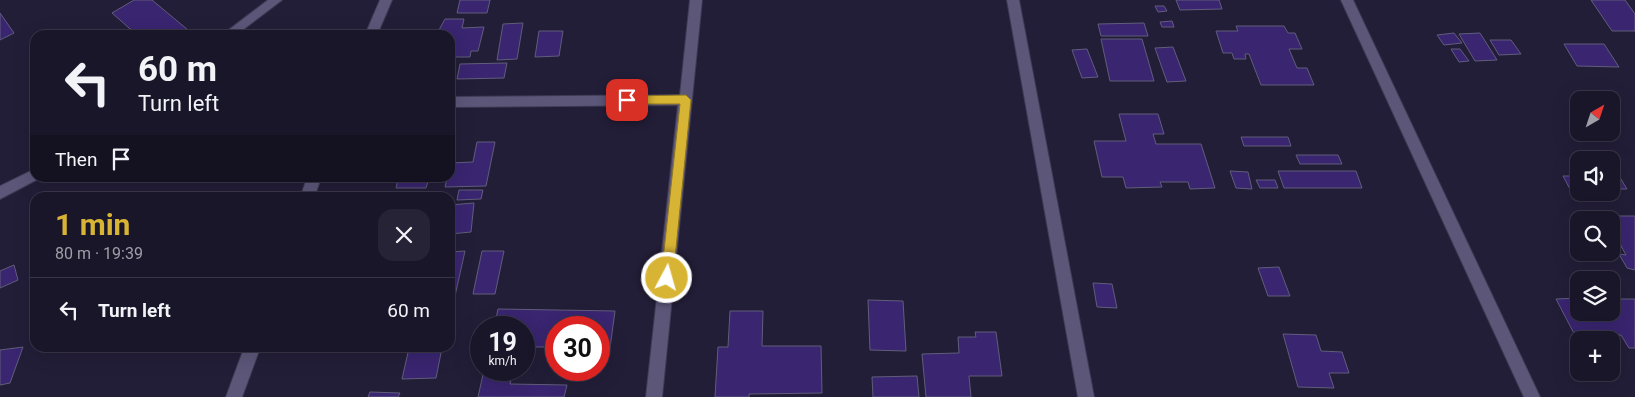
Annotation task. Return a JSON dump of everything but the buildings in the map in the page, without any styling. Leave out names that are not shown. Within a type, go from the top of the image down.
[{"type":"street","points":[[242,30],[276,0]]},
{"type":"street","points":[[373,30],[386,0]]},
{"type":"street","points":[[654,397],[696,0]]},
{"type":"street","points":[[1013,0],[1086,397]]},
{"type":"street","points":[[1347,0],[1394,97],[1532,397]]},
{"type":"street","points":[[455,102],[686,100]]},
{"type":"street","points":[[0,193],[30,177]]},
{"type":"street","points":[[234,397],[251,352]]},
{"type":"route","points":[[627,100],[686,100],[667,278]]}]
